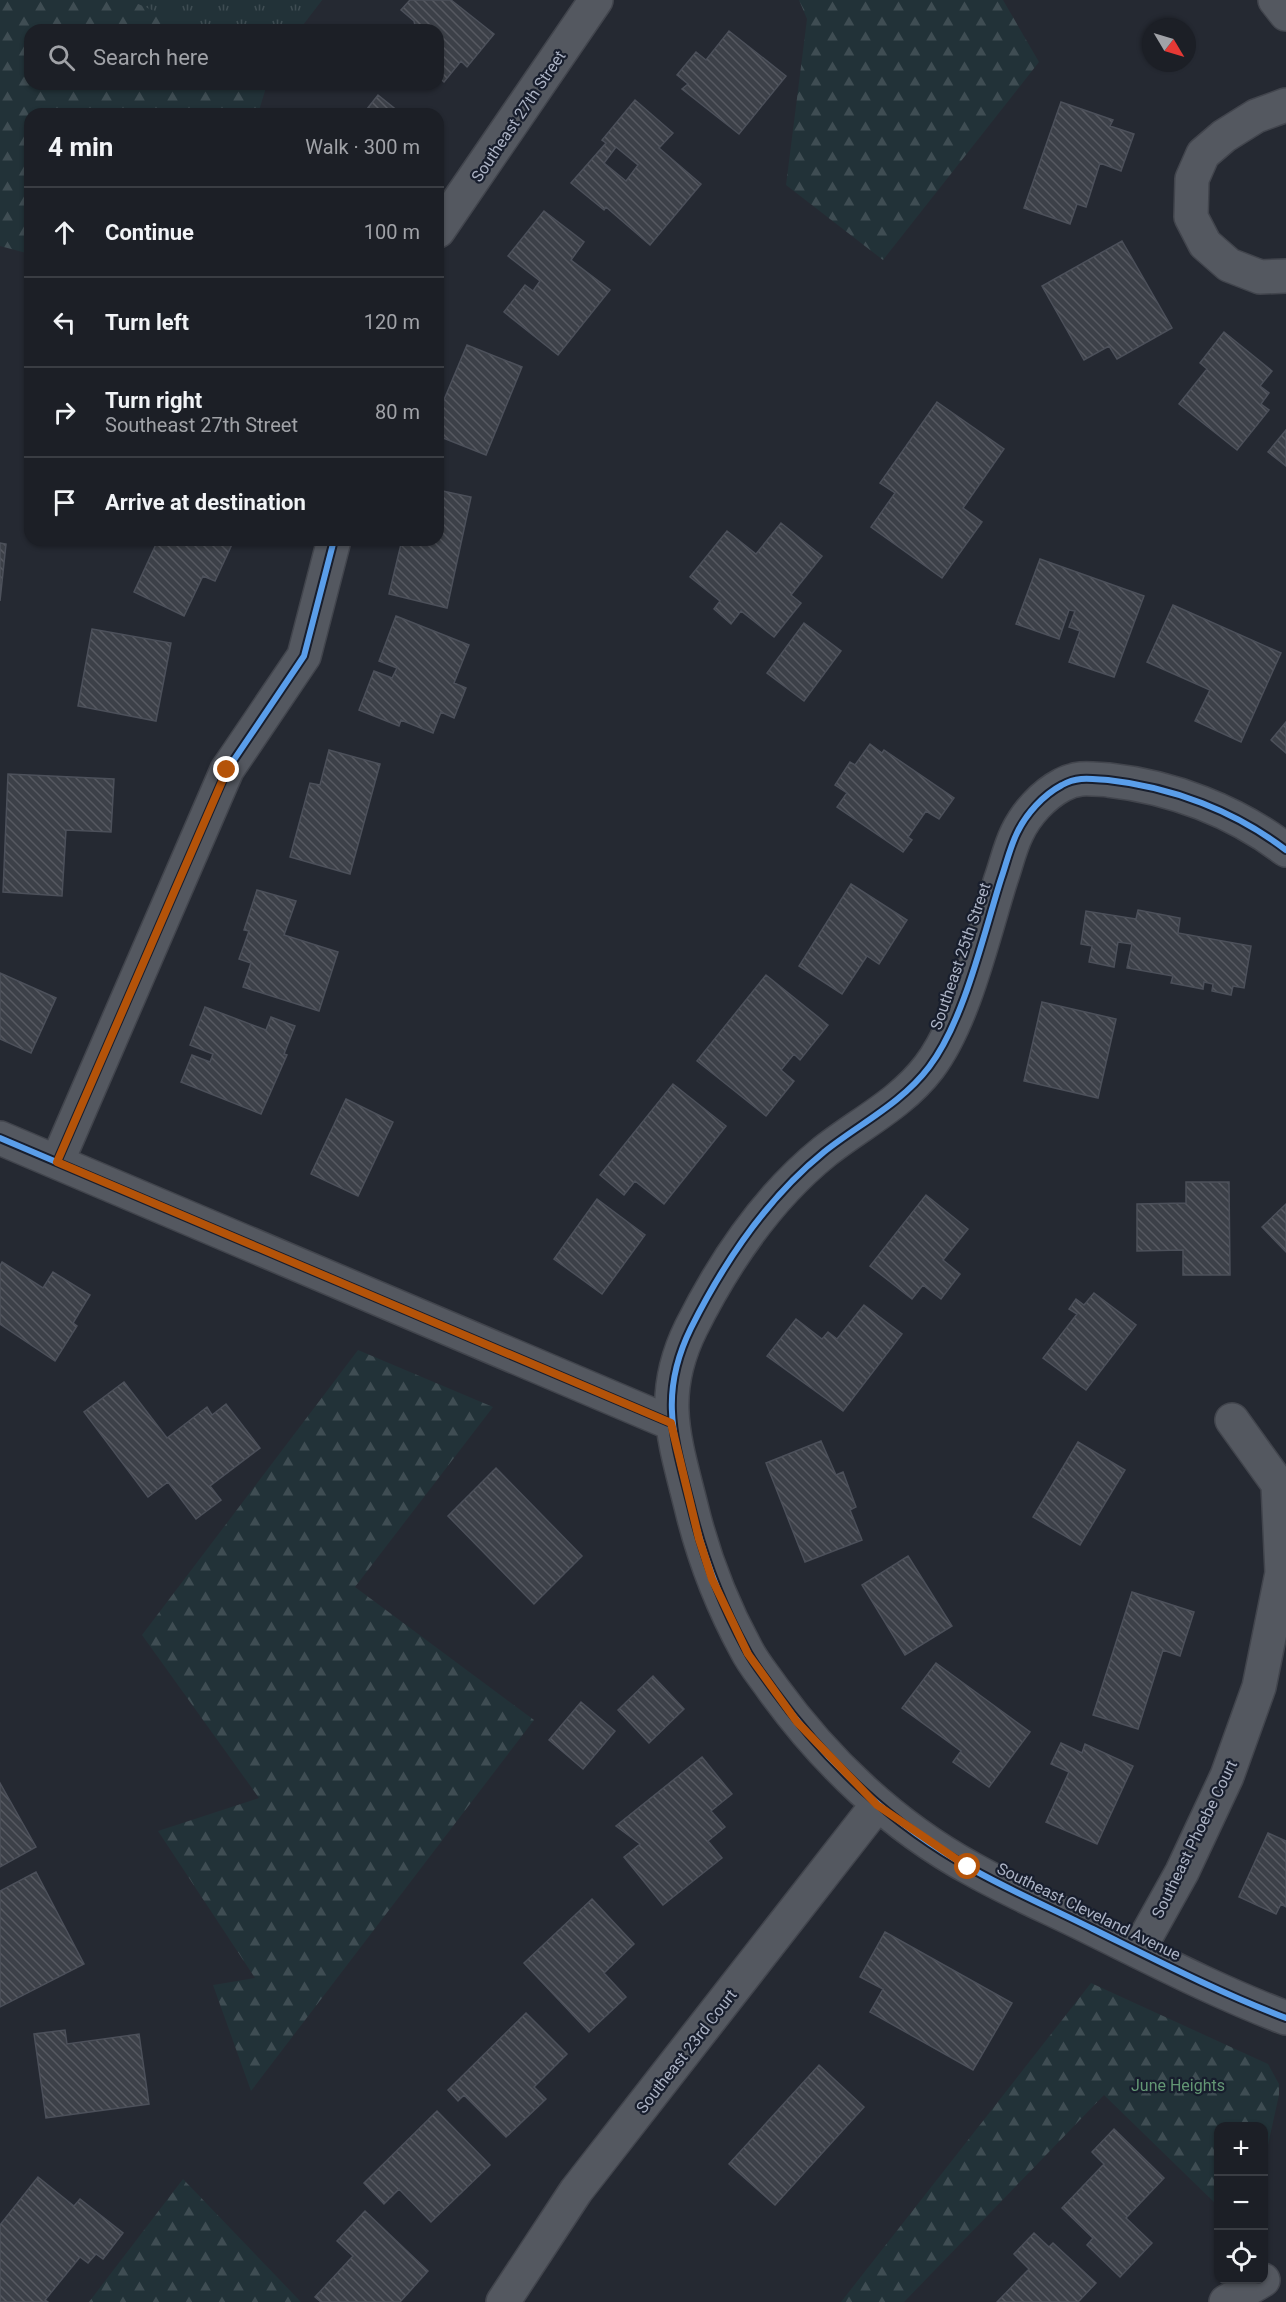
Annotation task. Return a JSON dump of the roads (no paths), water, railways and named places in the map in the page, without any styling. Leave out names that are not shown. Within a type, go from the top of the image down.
[{"type":"street","name":"Southeast 27th Street","points":[[444,222],[596,0]]},
{"type":"street","points":[[1275,0],[1286,14]]},
{"type":"street","points":[[1286,105],[1256,116],[1224,136],[1203,154],[1192,179],[1191,217],[1205,244],[1229,265],[1260,277],[1286,276]]},
{"type":"street","points":[[57,1162],[227,770],[304,656],[332,546]]},
{"type":"street","name":"Southeast 25th Street","points":[[671,1423],[673,1373],[690,1330],[735,1251],[761,1215],[792,1181],[825,1151],[898,1100],[928,1068],[952,1029],[1017,833],[1042,797],[1065,783],[1081,777],[1141,784],[1183,795],[1222,812],[1267,836],[1286,850]]},
{"type":"street","points":[[0,1138],[671,1423]]},
{"type":"street","name":"Southeast Phoebe Court","points":[[1138,1951],[1182,1872],[1227,1776],[1259,1687],[1282,1573],[1278,1484],[1232,1420]]},
{"type":"street","name":"Southeast Cleveland Avenue","points":[[671,1423],[699,1539],[712,1579],[748,1654],[797,1722],[877,1805],[968,1867],[1138,1951],[1286,2018]]},
{"type":"street","name":"Southeast 23rd Court","points":[[503,2302],[576,2191],[877,1805]]},
{"type":"street","points":[[1268,2276],[1286,2266]]},
{"type":"street","points":[[1226,2302],[1255,2284]]},
{"type":"park label","name":"June Heights","points":[[1178,2085]]}]
